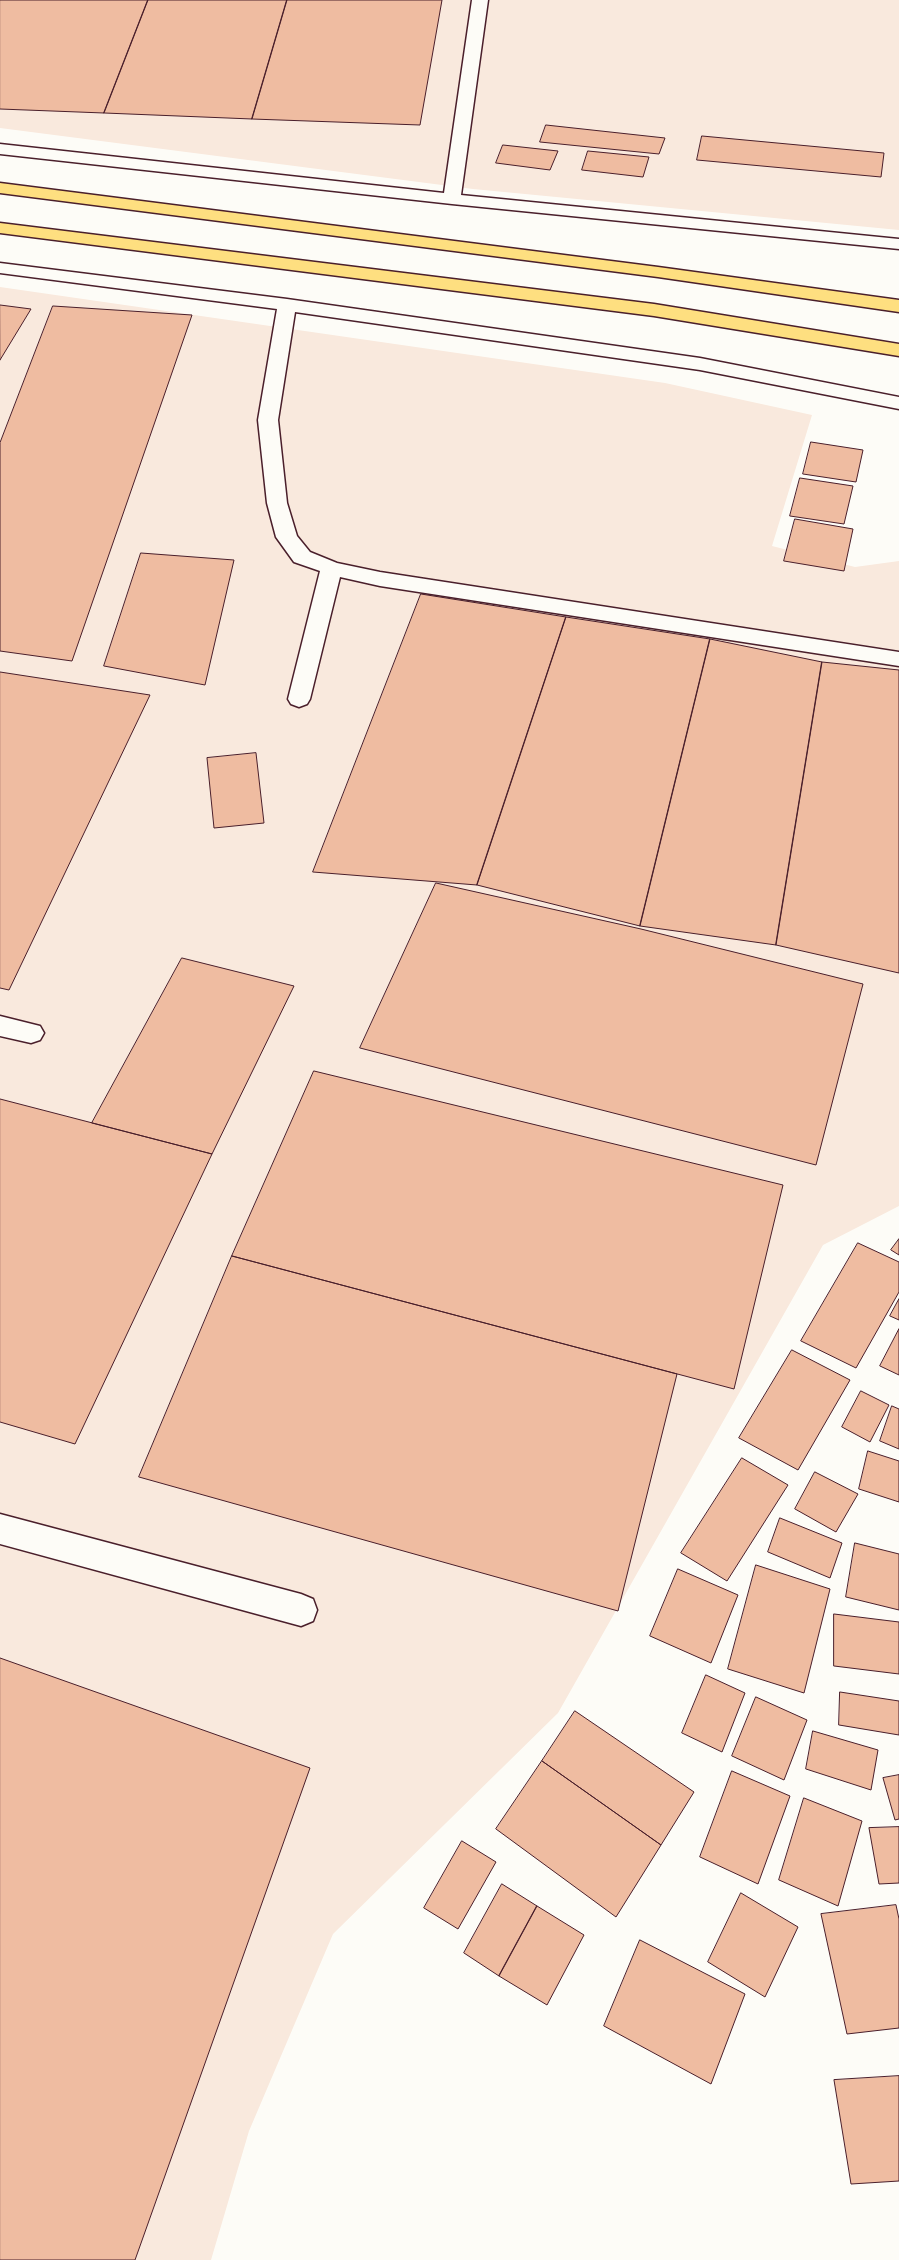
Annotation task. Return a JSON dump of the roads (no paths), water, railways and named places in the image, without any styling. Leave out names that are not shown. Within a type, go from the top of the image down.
[{"type":"highway","points":[[0,188],[658,272],[899,306]]},
{"type":"highway","points":[[0,228],[654,310],[899,350]]},
{"type":"street","points":[[452,199],[480,0]]},
{"type":"street","points":[[0,149],[452,199],[899,244]]},
{"type":"street","points":[[0,268],[287,304],[700,364],[899,403]]},
{"type":"street","points":[[287,304],[268,420],[277,503],[287,537],[302,557],[331,568],[380,579],[899,659]]},
{"type":"street","points":[[299,699],[331,568]]},
{"type":"street","points":[[0,1026],[31,1033]]},
{"type":"street","points":[[0,1529],[301,1610]]}]
